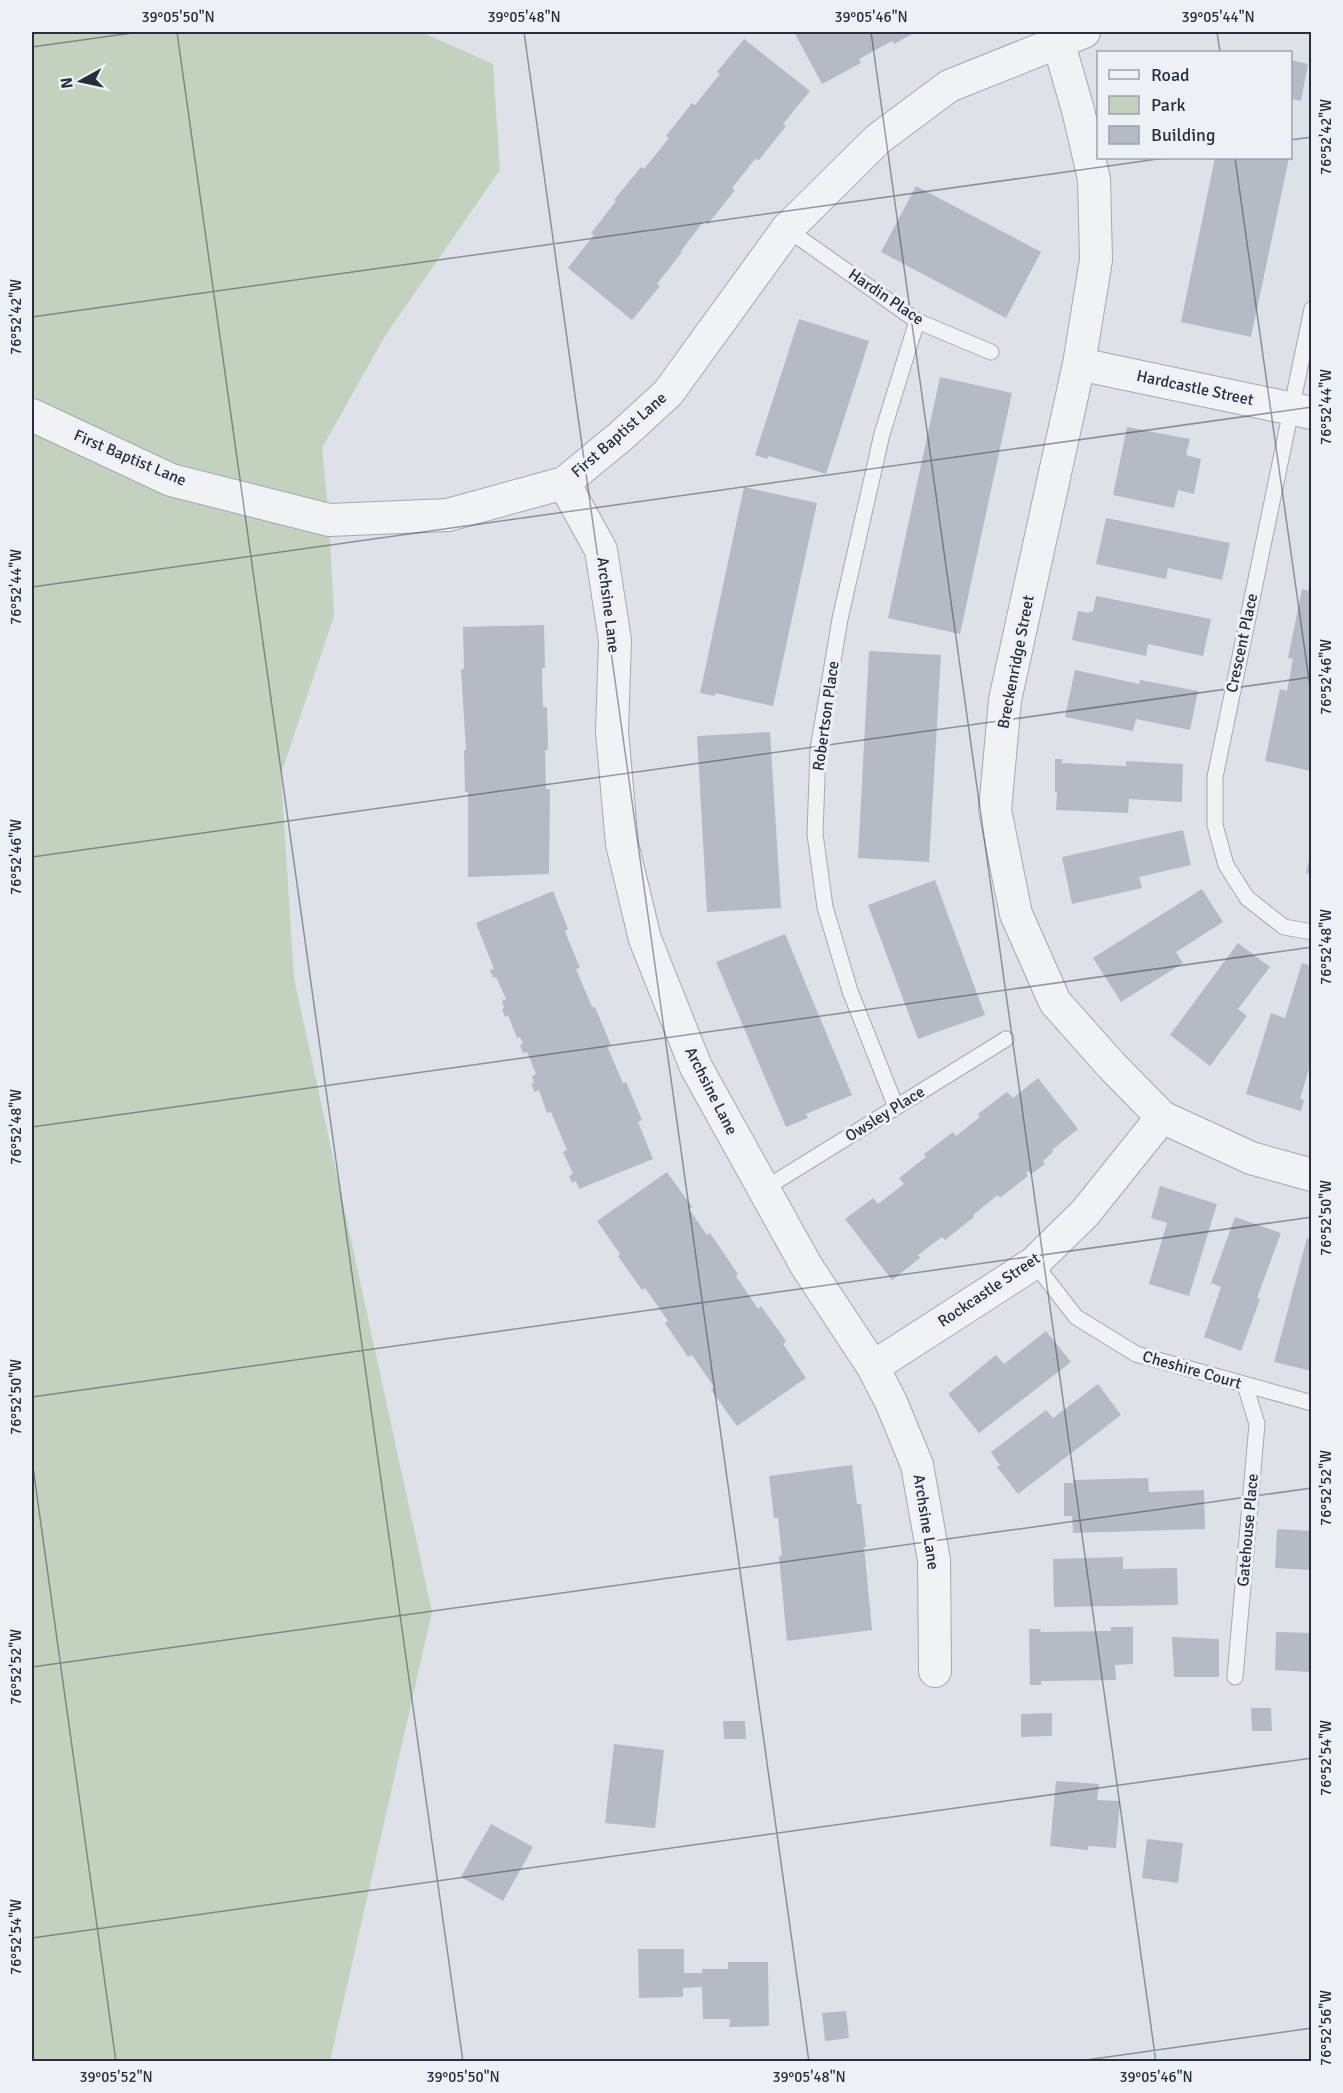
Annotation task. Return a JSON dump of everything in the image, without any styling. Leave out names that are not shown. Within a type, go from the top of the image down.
[{"type":"street","name":"First Baptist Lane","points":[[32,415],[171,480],[329,520],[448,515],[564,483],[668,393],[787,229],[878,139],[949,86],[1071,36]]},
{"type":"street","name":"Breckenridge Street","points":[[1071,36],[1078,110],[1094,179],[1096,260],[1078,364],[1005,700],[995,810],[1016,914],[1055,1002],[1112,1066],[1162,1116],[1251,1158],[1311,1175]]},
{"type":"street","name":"Hardcastle Street","points":[[1078,364],[1302,410]]},
{"type":"street","name":"Archsine Lane","points":[[564,483],[601,550],[615,640],[612,732],[622,844],[645,939],[696,1067],[807,1267],[873,1367],[891,1402],[917,1465],[934,1560],[935,1671]]},
{"type":"street","name":"Rockcastle Street","points":[[873,1367],[1034,1263],[1085,1214],[1162,1116]]},
{"type":"lane","name":"Hardin Place","points":[[787,229],[917,321],[992,352]]},
{"type":"lane","name":"Crescent Place","points":[[1311,309],[1302,410],[1222,736],[1215,777],[1215,825],[1226,865],[1247,898],[1284,927],[1311,932]]},
{"type":"lane","name":"Robertson Place","points":[[896,1107],[850,991],[825,907],[815,834],[818,749],[840,619],[882,434],[917,321]]},
{"type":"lane","name":"Owsley Place","points":[[764,1189],[1006,1039]]},
{"type":"lane","name":"Cheshire Court","points":[[1034,1263],[1076,1317],[1136,1354],[1311,1403]]},
{"type":"lane","name":"Gatehouse Place","points":[[1235,1677],[1257,1424],[1245,1385]]},
{"type":"green space","points":[[32,32],[421,32],[493,64],[500,170],[385,336],[322,448],[329,520],[334,616],[281,774],[294,978],[432,1612],[330,2061],[32,2062]]},
{"type":"building","points":[[794,32],[916,32],[894,44],[892,41],[859,59],[861,63],[822,84]]},
{"type":"building","points":[[744,39],[810,91],[783,124],[786,126],[759,160],[755,159],[732,188],[735,190],[708,224],[704,221],[657,284],[660,286],[632,320],[568,268],[594,235],[591,233],[616,201],[614,200],[641,167],[644,169],[669,138],[666,136],[692,103],[695,105],[720,74],[717,72]]},
{"type":"building","points":[[1292,60],[1308,64],[1301,101],[1293,99],[1292,104]]},
{"type":"building","points":[[1215,159],[1289,159],[1251,337],[1181,322]]},
{"type":"building","points":[[916,186],[1041,252],[1006,318],[881,252]]},
{"type":"building","points":[[799,319],[869,341],[826,474],[769,456],[767,459],[755,455]]},
{"type":"building","points":[[940,377],[1012,393],[960,634],[888,618]]},
{"type":"building","points":[[1127,427],[1190,439],[1186,455],[1201,459],[1194,494],[1178,490],[1174,508],[1113,495]]},
{"type":"building","points":[[744,487],[817,503],[773,706],[715,693],[715,696],[700,693]]},
{"type":"building","points":[[1106,518],[1230,543],[1222,580],[1168,568],[1166,579],[1096,564]]},
{"type":"building","points":[[1310,580],[1311,771],[1265,761],[1280,689],[1287,691],[1293,659],[1288,658],[1302,589],[1308,591]]},
{"type":"building","points":[[1096,596],[1211,619],[1203,656],[1148,644],[1146,656],[1072,640],[1078,611],[1093,612]]},
{"type":"building","points":[[544,625],[545,668],[542,668],[543,707],[547,707],[546,789],[550,789],[549,874],[468,877],[468,792],[465,792],[464,750],[466,750],[461,669],[464,669],[463,627]]},
{"type":"building","points":[[869,651],[941,655],[929,862],[858,858]]},
{"type":"building","points":[[1075,670],[1139,684],[1140,680],[1198,691],[1190,730],[1136,719],[1133,731],[1065,717]]},
{"type":"building","points":[[770,732],[781,908],[707,912],[697,736]]},
{"type":"building","points":[[1055,759],[1062,759],[1062,763],[1126,766],[1126,761],[1183,764],[1182,802],[1129,799],[1128,813],[1056,810]]},
{"type":"building","points":[[1183,830],[1191,865],[1139,877],[1142,888],[1072,904],[1062,857]]},
{"type":"building","points":[[1311,852],[1311,874],[1306,873]]},
{"type":"building","points":[[935,880],[985,1015],[918,1039],[868,905]]},
{"type":"building","points":[[1202,889],[1223,922],[1176,952],[1183,963],[1121,1002],[1093,958]]},
{"type":"building","points":[[553,891],[568,929],[565,931],[566,934],[580,968],[576,969],[611,1045],[607,1046],[623,1083],[626,1082],[642,1120],[638,1122],[653,1159],[579,1189],[576,1181],[572,1183],[569,1176],[573,1174],[563,1152],[567,1150],[551,1112],[547,1113],[539,1090],[535,1092],[531,1084],[534,1083],[532,1076],[536,1074],[527,1052],[523,1053],[520,1037],[517,1038],[508,1015],[505,1017],[502,1001],[506,999],[496,977],[493,978],[490,970],[494,969],[476,923]]},
{"type":"building","points":[[785,934],[852,1095],[806,1114],[808,1118],[786,1127],[716,962]]},
{"type":"building","points":[[1238,943],[1270,967],[1238,1009],[1247,1016],[1210,1066],[1170,1035]]},
{"type":"building","points":[[1302,963],[1311,966],[1311,1062],[1300,1099],[1304,1100],[1301,1111],[1246,1094],[1271,1013],[1285,1018]]},
{"type":"building","points":[[1038,1078],[1078,1129],[1052,1150],[1053,1152],[1043,1161],[1045,1164],[1031,1174],[1029,1171],[1026,1173],[1028,1176],[1000,1198],[998,1195],[994,1198],[945,1240],[942,1237],[918,1255],[920,1258],[892,1280],[845,1219],[873,1198],[878,1204],[904,1184],[899,1178],[926,1157],[924,1154],[953,1132],[956,1136],[980,1117],[978,1114],[1007,1092],[1013,1098]]},
{"type":"building","points":[[667,1172],[692,1207],[689,1209],[707,1235],[710,1233],[738,1274],[736,1276],[758,1309],[761,1306],[786,1341],[783,1344],[806,1378],[737,1426],[711,1390],[714,1387],[692,1355],[688,1357],[665,1323],[668,1321],[645,1288],[642,1290],[597,1221]]},
{"type":"building","points":[[1160,1186],[1217,1204],[1189,1296],[1149,1284],[1167,1223],[1151,1218]]},
{"type":"building","points":[[1235,1217],[1281,1233],[1257,1298],[1260,1299],[1241,1351],[1204,1337],[1221,1287],[1211,1283]]},
{"type":"building","points":[[1307,1238],[1311,1239],[1311,1371],[1274,1362]]},
{"type":"building","points":[[1046,1331],[1071,1362],[979,1433],[948,1394],[996,1355],[1004,1364]]},
{"type":"building","points":[[1098,1384],[1121,1415],[1018,1494],[997,1467],[1000,1465],[991,1452],[1046,1410],[1053,1418]]},
{"type":"building","points":[[852,1465],[857,1504],[861,1504],[872,1630],[787,1641],[778,1518],[774,1518],[769,1476]]},
{"type":"building","points":[[1148,1478],[1149,1492],[1204,1490],[1205,1529],[1073,1533],[1072,1516],[1064,1516],[1064,1483],[1074,1483],[1073,1480]]},
{"type":"building","points":[[1277,1529],[1311,1531],[1311,1570],[1275,1568]]},
{"type":"building","points":[[1123,1557],[1123,1569],[1177,1568],[1178,1605],[1054,1607],[1053,1559]]},
{"type":"building","points":[[1111,1627],[1133,1627],[1133,1664],[1115,1665],[1116,1680],[1041,1681],[1041,1685],[1030,1685],[1029,1629],[1040,1629],[1041,1632],[1111,1631]]},
{"type":"building","points":[[1276,1632],[1311,1633],[1311,1672],[1275,1670]]},
{"type":"building","points":[[1172,1637],[1219,1639],[1219,1677],[1174,1677]]},
{"type":"building","points":[[1251,1708],[1271,1708],[1272,1731],[1252,1731]]},
{"type":"building","points":[[1052,1713],[1052,1736],[1021,1737],[1021,1714]]},
{"type":"building","points":[[723,1721],[745,1721],[746,1739],[724,1739]]},
{"type":"building","points":[[614,1744],[664,1750],[655,1828],[605,1823]]},
{"type":"building","points":[[1056,1781],[1099,1784],[1097,1800],[1120,1801],[1116,1848],[1088,1846],[1088,1850],[1050,1846]]},
{"type":"building","points":[[491,1824],[533,1847],[503,1901],[461,1877]]},
{"type":"building","points":[[1147,1839],[1183,1843],[1178,1883],[1142,1878]]},
{"type":"building","points":[[638,1949],[684,1949],[684,1973],[702,1973],[702,1969],[728,1969],[728,1962],[768,1962],[769,2026],[729,2027],[730,2019],[703,2019],[702,1987],[683,1988],[683,1997],[639,1998]]},
{"type":"building","points":[[846,2011],[849,2038],[825,2041],[822,2013]]}]
